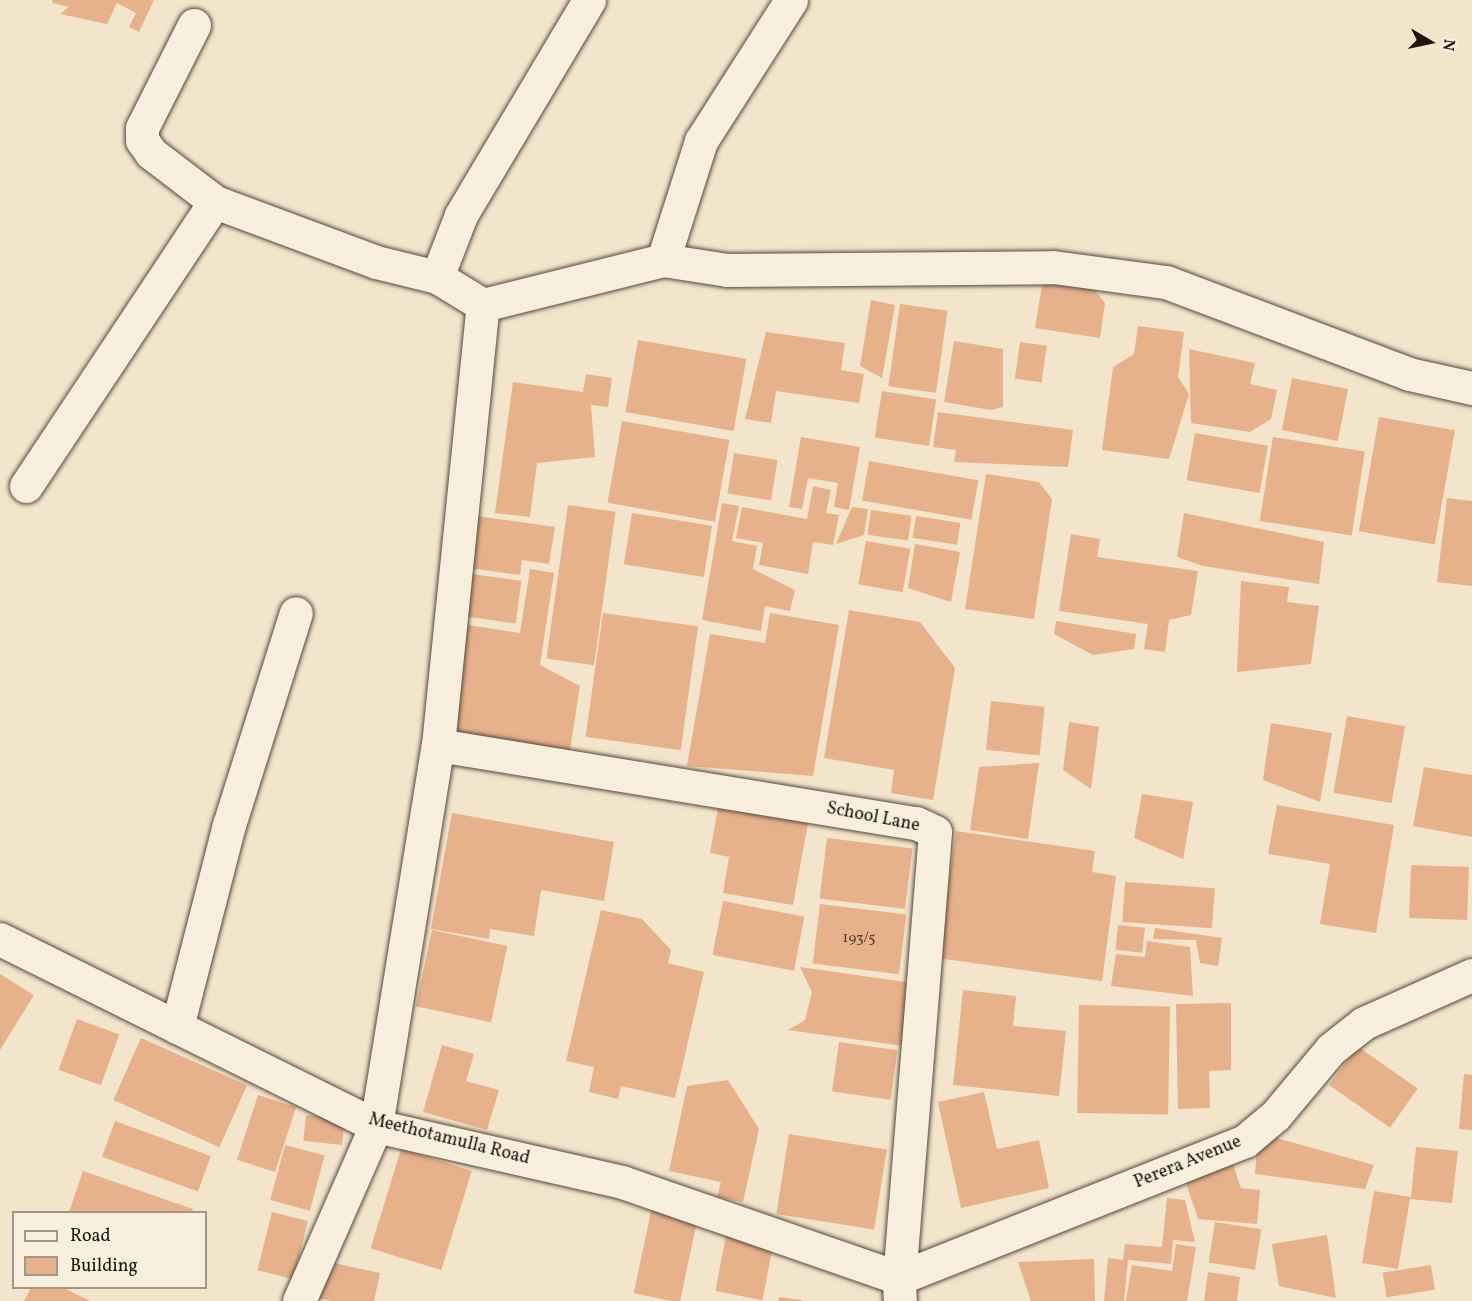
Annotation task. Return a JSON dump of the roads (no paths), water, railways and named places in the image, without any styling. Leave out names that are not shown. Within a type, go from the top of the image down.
[{"type":"street","points":[[437,277],[461,215],[590,0]]},
{"type":"street","points":[[663,260],[701,141],[791,0]]},
{"type":"street","points":[[194,25],[142,128],[142,140],[151,153],[215,202],[376,262],[437,277],[483,305],[663,260],[727,270],[1053,267],[1166,282],[1409,374],[1472,388]]},
{"type":"street","points":[[26,486],[215,202]]},
{"type":"street","points":[[299,1301],[376,1126],[438,745],[483,305]]},
{"type":"street","points":[[177,1027],[229,825],[296,612]]},
{"type":"street","name":"School Lane","points":[[438,745],[916,823],[935,832],[899,1290]]},
{"type":"street","name":"Meethotamulla Road","points":[[0,939],[376,1126],[622,1182],[899,1290]]},
{"type":"street","name":"Perera Avenue","points":[[899,1290],[1245,1141],[1275,1116],[1331,1048],[1364,1023],[1472,975]]}]
